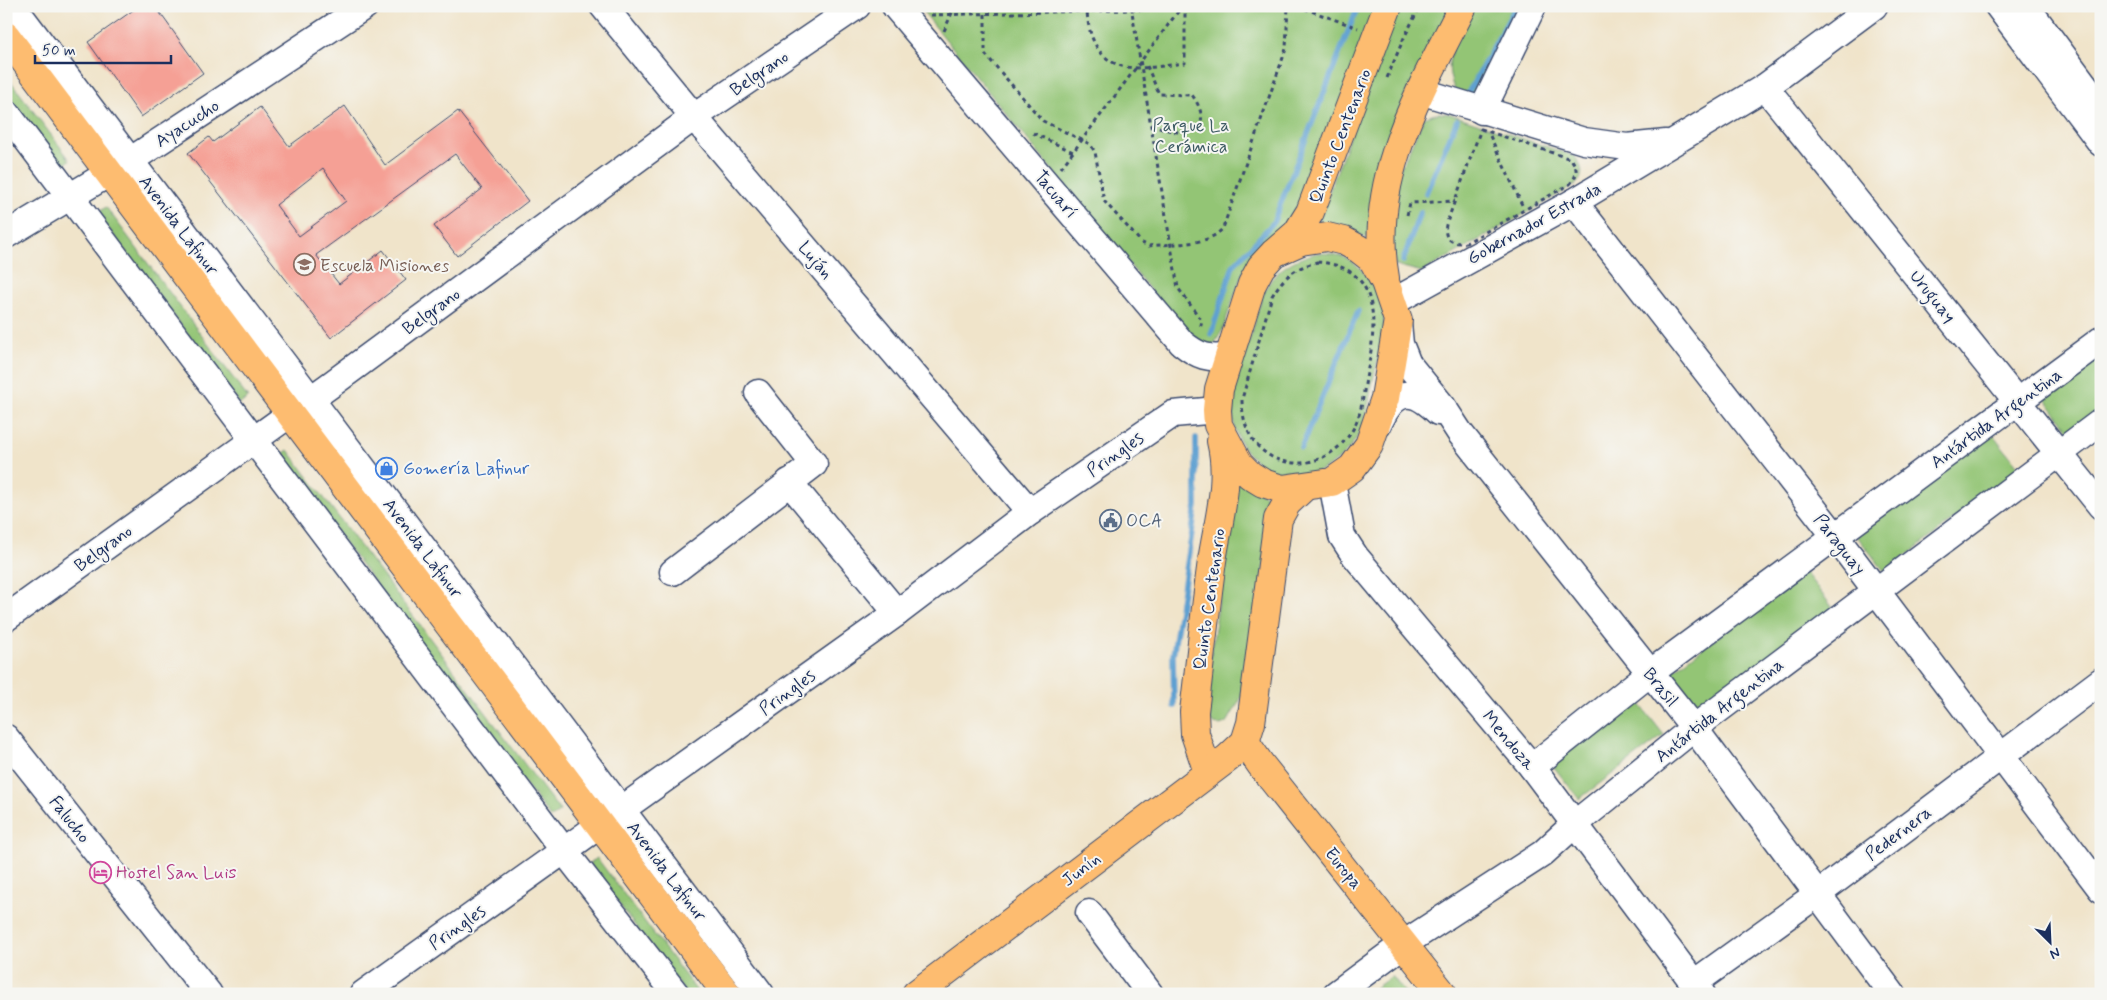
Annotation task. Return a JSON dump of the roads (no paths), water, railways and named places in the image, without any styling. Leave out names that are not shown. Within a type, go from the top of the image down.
[{"type":"main road","name":"Quinto Centenario","points":[[1208,772],[1195,734],[1194,712],[1213,559],[1226,480],[1225,458],[1217,417],[1219,389],[1252,284],[1261,267],[1297,234],[1310,212],[1388,6]]},
{"type":"main road","points":[[1217,417],[1232,453],[1250,475],[1263,483],[1282,489],[1332,482],[1352,468],[1369,446],[1385,398],[1392,301],[1381,255],[1380,228],[1384,191],[1399,141],[1420,91],[1463,6]]},
{"type":"main road","name":"Avenida Lafinur","points":[[6,36],[112,172],[292,412],[594,831],[706,994]]},
{"type":"main road","name":"Avenida Lafinur","points":[[6,64],[112,172]]},
{"type":"main road","points":[[1274,254],[1301,241],[1327,237],[1344,240],[1373,260],[1392,301]]},
{"type":"main road","points":[[1245,742],[1251,723],[1278,519],[1287,503],[1304,487]]},
{"type":"main road","name":"Junín","points":[[916,994],[1245,742]]},
{"type":"main road","name":"Europa","points":[[1245,742],[1261,766],[1405,943],[1443,994]]},
{"type":"main road","name":"Avenida Lafinur","points":[[594,831],[727,994]]},
{"type":"street","name":"Avenida Lafinur","points":[[13,6],[112,172],[292,412],[594,831],[676,994]]},
{"type":"street","name":"Ayacucho","points":[[6,235],[112,172],[364,6]]},
{"type":"street","name":"Luján","points":[[603,6],[694,117],[1030,512]]},
{"type":"street","name":"Belgrano","points":[[6,618],[292,412],[694,117],[858,6]]},
{"type":"street","points":[[1485,121],[1533,6]]},
{"type":"street","name":"Gobernador Estrada","points":[[1392,301],[1574,202],[1765,87],[1874,6]]},
{"type":"street","points":[[1998,6],[2101,142]]},
{"type":"street","points":[[2026,6],[2101,107]]},
{"type":"street","name":"Tacuarí","points":[[899,11],[1182,343],[1196,354],[1202,356],[1213,359],[1229,356]]},
{"type":"street","name":"Uruguay","points":[[1765,87],[2101,506]]},
{"type":"street","name":"Gobernador Estrada","points":[[1420,91],[1485,121],[1580,140],[1627,147],[1674,142]]},
{"type":"street","name":"Avenida Lafinur","points":[[6,112],[254,438],[594,831],[761,994]]},
{"type":"street","points":[[1580,140],[1594,151],[1600,168],[1597,188]]},
{"type":"street","name":"Paraguay","points":[[1574,202],[1835,536],[2101,890]]},
{"type":"street","name":"Brasil","points":[[1392,301],[1400,344],[1408,364],[1443,407],[1460,433],[1694,728],[1819,893],[1892,994]]},
{"type":"street","name":"Antártida Argentina","points":[[1532,767],[1650,673],[2101,340]]},
{"type":"street","points":[[672,572],[814,464],[758,393]]},
{"type":"street","name":"Brasil","points":[[1369,446],[1388,407],[1397,398],[1406,394],[1415,394],[1425,400],[1460,433]]},
{"type":"street","name":"Pringles","points":[[363,994],[897,613],[1030,512],[1173,414],[1217,417]]},
{"type":"street","name":"Antártida Argentina","points":[[1336,994],[1405,943],[1542,854],[1576,822],[1694,728],[2101,422]]},
{"type":"street","points":[[789,482],[897,613]]},
{"type":"street","name":"Mendoza","points":[[1332,482],[1342,536],[1355,556],[1576,822],[1698,989]]},
{"type":"street","name":"Pedernera","points":[[1698,989],[1819,893],[2101,681]]},
{"type":"street","name":"Falucho","points":[[6,738],[209,994]]},
{"type":"street","points":[[1090,913],[1150,994]]},
{"type":"waterway","points":[[1211,334],[1233,266],[1273,223],[1358,6]]},
{"type":"waterway","points":[[1468,93],[1516,6]]},
{"type":"waterway","points":[[1426,193],[1457,120]]},
{"type":"waterway","points":[[1403,261],[1420,212]]},
{"type":"waterway","points":[[1301,448],[1358,311]]},
{"type":"waterway","points":[[1174,706],[1173,655],[1196,506],[1196,438]]},
{"type":"place","name":"Escuela Misiones","points":[[304,265]]},
{"type":"place","name":"Gomería Lafinur","points":[[387,468]]},
{"type":"place","name":"OCA","points":[[1110,520]]},
{"type":"place","name":"Hostel San Luis","points":[[100,872]]},
{"type":"park label","name":"Parque La Cerámica","points":[[1191,135]]}]
